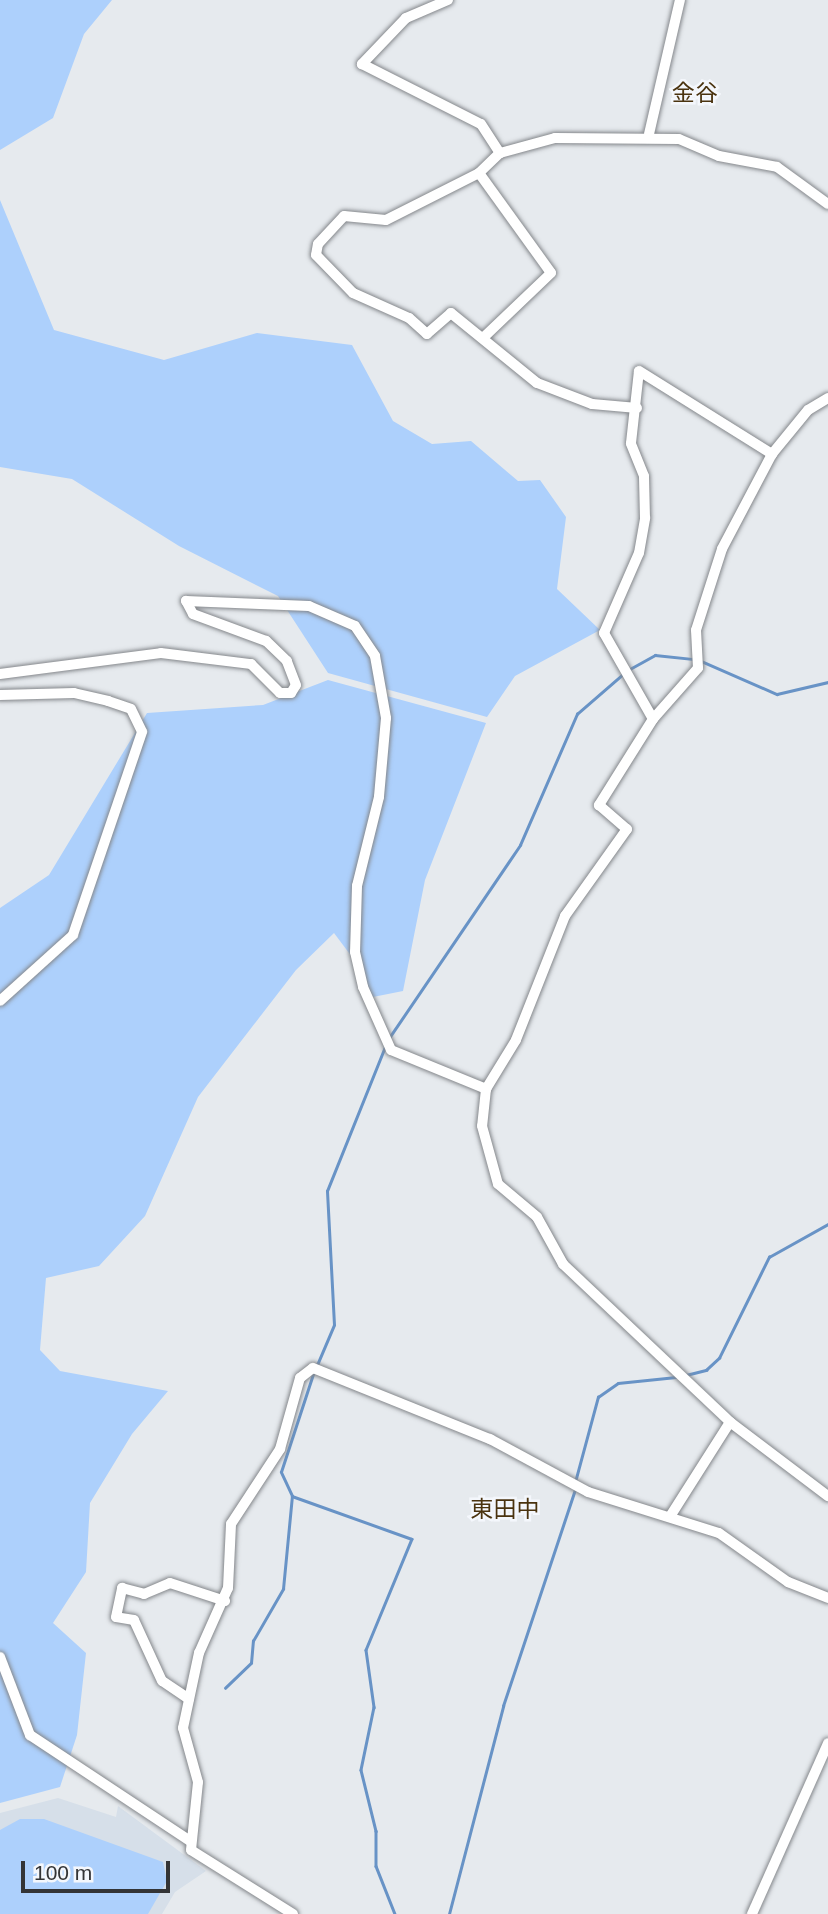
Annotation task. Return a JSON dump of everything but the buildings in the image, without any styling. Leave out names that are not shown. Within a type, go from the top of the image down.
[{"type":"street","points":[[448,0],[406,18],[362,64],[481,124],[500,153]]},
{"type":"street","points":[[649,134],[680,0]]},
{"type":"street","points":[[637,408],[592,404],[537,383],[451,313],[426,334],[409,318],[352,293],[316,255],[344,216],[386,220],[479,173],[500,153],[555,138],[649,134],[777,167],[828,204]]},
{"type":"street","points":[[479,173],[551,272],[483,338]]},
{"type":"street","points":[[653,719],[604,633],[639,553],[645,518],[644,476],[631,443],[637,408],[639,370],[772,454]]},
{"type":"street","points":[[828,398],[808,410],[772,454],[722,549],[696,629],[698,668],[653,719],[598,805],[627,829],[565,916],[516,1040],[486,1089],[482,1126],[498,1184],[537,1217],[563,1264],[730,1422],[828,1496]]},
{"type":"street","points":[[0,674],[162,653],[251,664],[280,693],[291,693],[296,685],[286,661],[266,641],[193,614],[186,601],[309,606],[355,626],[375,656],[386,718],[379,797],[356,897],[355,951],[363,987],[391,1050],[486,1089]]},
{"type":"street","points":[[0,695],[74,693],[108,701],[131,709],[142,732],[73,934],[0,1001]]},
{"type":"street","points":[[190,1841],[198,1782],[183,1728],[199,1653],[225,1601],[231,1524],[280,1449],[300,1378],[313,1367],[490,1439],[587,1492],[671,1515],[719,1533],[788,1582],[828,1598]]},
{"type":"street","points":[[671,1515],[730,1422]]},
{"type":"street","points":[[189,1699],[162,1681],[134,1620],[116,1617],[122,1588],[144,1594],[170,1583],[225,1601]]},
{"type":"street","points":[[0,1657],[30,1735],[190,1841],[203,1860],[273,1909],[293,1914]]},
{"type":"street","points":[[752,1914],[828,1743]]},
{"type":"shaded area","points":[[0,0],[112,0],[84,34],[53,118],[0,150]]},
{"type":"shaded area","points":[[0,200],[54,330],[164,360],[257,333],[352,345],[393,421],[432,444],[471,441],[518,481],[540,480],[566,517],[557,589],[600,630],[515,676],[487,717],[328,673],[278,596],[179,546],[72,479],[0,467]]},
{"type":"shaded area","points":[[328,680],[486,723],[425,880],[403,991],[368,998],[361,969],[334,933],[296,970],[198,1097],[145,1216],[99,1266],[46,1278],[40,1350],[60,1371],[168,1391],[132,1434],[90,1503],[86,1572],[53,1623],[86,1653],[77,1735],[60,1787],[0,1803],[0,908],[49,875],[147,713],[263,705]]},
{"type":"shaded area","points":[[58,1798],[116,1817],[118,1806],[206,1871],[175,1892],[162,1914],[0,1914],[0,1813]]},
{"type":"shaded area","points":[[20,1819],[44,1819],[163,1862],[167,1881],[148,1914],[0,1914],[0,1830]]},
{"type":"waterway","points":[[628,670],[655,655],[694,659]]},
{"type":"waterway","points":[[701,661],[777,694],[828,682]]},
{"type":"waterway","points":[[389,1038],[520,845],[577,714],[623,674]]},
{"type":"waterway","points":[[317,1365],[334,1325],[327,1191],[386,1044]]},
{"type":"waterway","points":[[686,1375],[706,1370],[719,1358],[769,1257],[828,1224]]},
{"type":"waterway","points":[[225,1688],[251,1663],[253,1641],[283,1589],[292,1496],[281,1472],[313,1374]]},
{"type":"waterway","points":[[575,1482],[598,1397],[618,1383],[676,1377]]},
{"type":"waterway","points":[[449,1914],[503,1706],[575,1489]]},
{"type":"waterway","points":[[292,1496],[412,1539],[366,1650],[374,1707],[361,1770],[376,1831],[376,1866],[395,1914]]},
{"type":"district","name":"金谷","points":[[695,93]]},
{"type":"district","name":"東田中","points":[[505,1509]]}]
